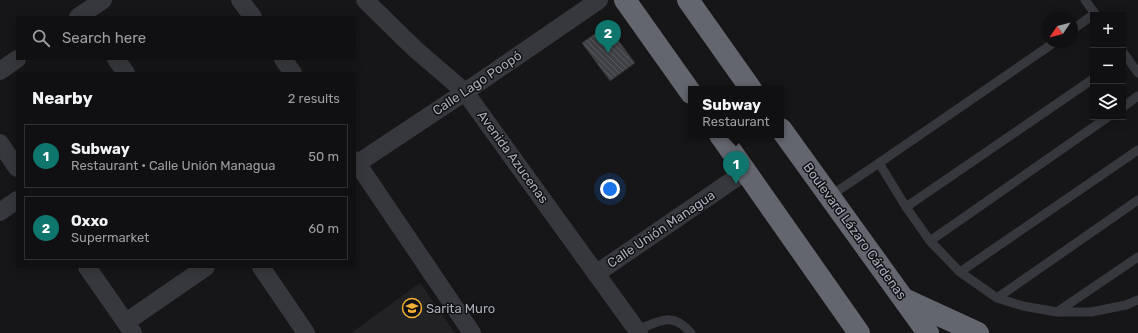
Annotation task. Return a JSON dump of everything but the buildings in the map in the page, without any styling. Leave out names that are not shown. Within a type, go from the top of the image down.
[{"type":"highway","points":[[625,0],[688,89]]},
{"type":"highway","points":[[688,0],[749,86]]},
{"type":"highway","name":"Boulevard Lázaro Cárdenas","points":[[784,133],[928,333]]},
{"type":"highway","points":[[722,138],[859,333]]},
{"type":"highway","points":[[903,298],[978,333]]},
{"type":"street","points":[[81,12],[103,0]]},
{"type":"street","points":[[240,0],[252,16]]},
{"type":"street","name":"Avenida Azucenas","points":[[365,0],[415,49],[465,92],[638,331]]},
{"type":"street","name":"Calle Lago Poopó","points":[[356,163],[465,92],[599,0]]},
{"type":"street","points":[[0,71],[16,60]]},
{"type":"street","points":[[117,60],[125,72]]},
{"type":"street","points":[[284,60],[292,72]]},
{"type":"street","points":[[0,143],[16,167]]},
{"type":"street","points":[[356,163],[472,333]]},
{"type":"street","name":"Calle Unión Managua","points":[[597,273],[746,171]]},
{"type":"street","points":[[0,212],[16,201]]},
{"type":"street","points":[[88,268],[130,328],[205,268]]},
{"type":"street","points":[[261,268],[306,333]]},
{"type":"lane","points":[[1085,0],[1093,12]]},
{"type":"lane","points":[[1078,26],[1090,18]]},
{"type":"lane","points":[[830,196],[1046,48]]},
{"type":"lane","points":[[1126,58],[1138,73]]},
{"type":"lane","points":[[906,207],[1090,81]]},
{"type":"lane","points":[[1126,105],[1138,96]]},
{"type":"lane","points":[[930,241],[1104,120]]},
{"type":"lane","points":[[960,272],[1138,150]]},
{"type":"lane","points":[[879,163],[906,207],[930,241],[960,272],[997,298],[1023,306],[1057,312],[1091,312],[1126,305],[1138,300]]},
{"type":"lane","points":[[997,298],[1138,200]]},
{"type":"lane","points":[[1057,312],[1138,256]]},
{"type":"lane","points":[[638,331],[666,319],[675,320],[691,333]]},
{"type":"shaded area","name":"Sarita Muro","points":[[420,283],[455,333],[351,333]]},
{"type":"place","name":"Oxxo","points":[[608,53]]},
{"type":"place","name":"Subway","points":[[736,184]]},
{"type":"place","name":"Sarita Muro","points":[[412,308]]}]
